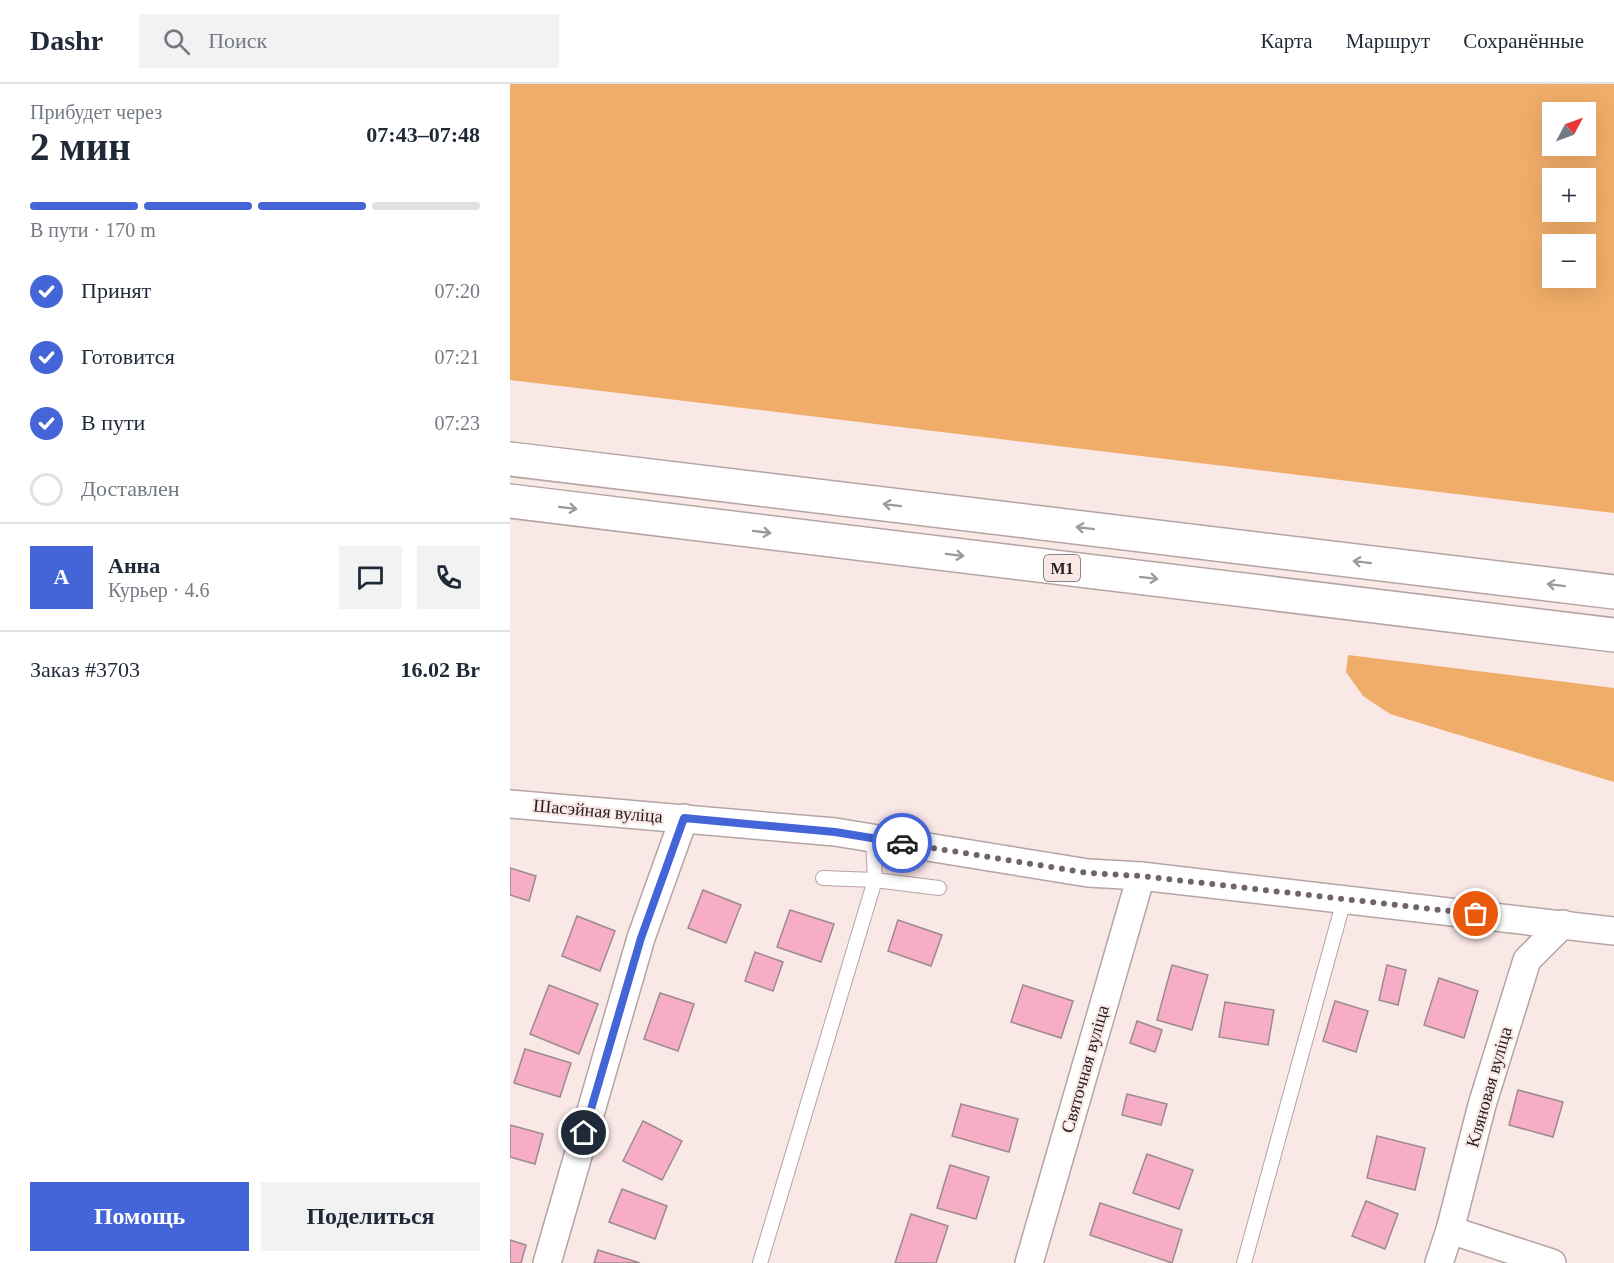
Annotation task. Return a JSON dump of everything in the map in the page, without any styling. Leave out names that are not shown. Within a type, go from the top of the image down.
[{"type":"highway","points":[[510,459],[1614,592]]},
{"type":"highway","name":"М1","points":[[510,501],[1614,634]]},
{"type":"street","name":"Шасэйная вуліца","points":[[510,804],[835,832],[1088,873],[1141,876],[1614,931]]},
{"type":"street","points":[[547,1263],[641,938],[684,818]]},
{"type":"street","name":"Святочная вуліца","points":[[1029,1263],[1141,876]]},
{"type":"street","name":"Кляновая вуліца","points":[[1439,1263],[1450,1230],[1482,1105],[1527,960],[1563,924]]},
{"type":"street","points":[[1450,1230],[1552,1263]]},
{"type":"lane","points":[[760,1263],[875,880],[873,839]]},
{"type":"lane","points":[[823,878],[875,880],[939,888]]},
{"type":"lane","points":[[1244,1263],[1344,900]]},
{"type":"shaded area","points":[[510,84],[1614,84],[1614,513],[510,380]]},
{"type":"shaded area","points":[[1348,655],[1614,688],[1614,782],[1390,714],[1363,696],[1346,672]]},
{"type":"building","points":[[510,868],[536,876],[529,901],[510,895]]},
{"type":"building","points":[[703,890],[741,905],[726,943],[688,928]]},
{"type":"building","points":[[790,910],[834,924],[821,962],[777,947]]},
{"type":"building","points":[[577,916],[615,931],[600,971],[562,956]]},
{"type":"building","points":[[898,920],[942,935],[931,966],[888,951]]},
{"type":"building","points":[[755,952],[783,962],[773,991],[745,981]]},
{"type":"building","points":[[1172,965],[1208,975],[1192,1030],[1157,1020]]},
{"type":"building","points":[[1387,965],[1406,970],[1398,1005],[1379,1000]]},
{"type":"building","points":[[1439,978],[1478,991],[1464,1038],[1424,1025]]},
{"type":"building","points":[[549,985],[598,1004],[579,1054],[530,1034]]},
{"type":"building","points":[[1023,985],[1073,1001],[1061,1038],[1011,1022]]},
{"type":"building","points":[[660,993],[694,1004],[678,1051],[644,1039]]},
{"type":"building","points":[[1335,1001],[1368,1011],[1356,1052],[1323,1041]]},
{"type":"building","points":[[1225,1002],[1274,1010],[1268,1045],[1219,1037]]},
{"type":"building","points":[[1137,1021],[1162,1030],[1155,1052],[1130,1043]]},
{"type":"building","points":[[525,1049],[571,1063],[560,1097],[514,1083]]},
{"type":"building","points":[[1518,1090],[1563,1102],[1553,1137],[1509,1125]]},
{"type":"building","points":[[1127,1094],[1167,1104],[1161,1125],[1122,1115]]},
{"type":"building","points":[[961,1104],[1018,1119],[1009,1152],[952,1136]]},
{"type":"building","points":[[643,1121],[682,1141],[662,1180],[623,1161]]},
{"type":"building","points":[[510,1125],[543,1134],[535,1164],[510,1157]]},
{"type":"building","points":[[1377,1136],[1425,1148],[1415,1190],[1367,1178]]},
{"type":"building","points":[[1147,1154],[1193,1170],[1179,1209],[1133,1193]]},
{"type":"building","points":[[950,1165],[989,1177],[976,1219],[937,1208]]},
{"type":"building","points":[[622,1189],[667,1206],[655,1239],[609,1222]]},
{"type":"building","points":[[1366,1201],[1398,1214],[1385,1249],[1352,1236]]},
{"type":"building","points":[[1100,1203],[1182,1230],[1172,1263],[1090,1235]]},
{"type":"building","points":[[911,1214],[948,1226],[936,1263],[895,1263]]},
{"type":"building","points":[[510,1240],[526,1245],[521,1263],[510,1263]]},
{"type":"building","points":[[598,1250],[640,1263],[594,1263]]},
{"type":"way so far","points":[[902,843],[1088,873],[1141,876],[1476,914]]},
{"type":"route","points":[[584,1133],[641,938],[684,818],[835,832],[902,843]]}]
